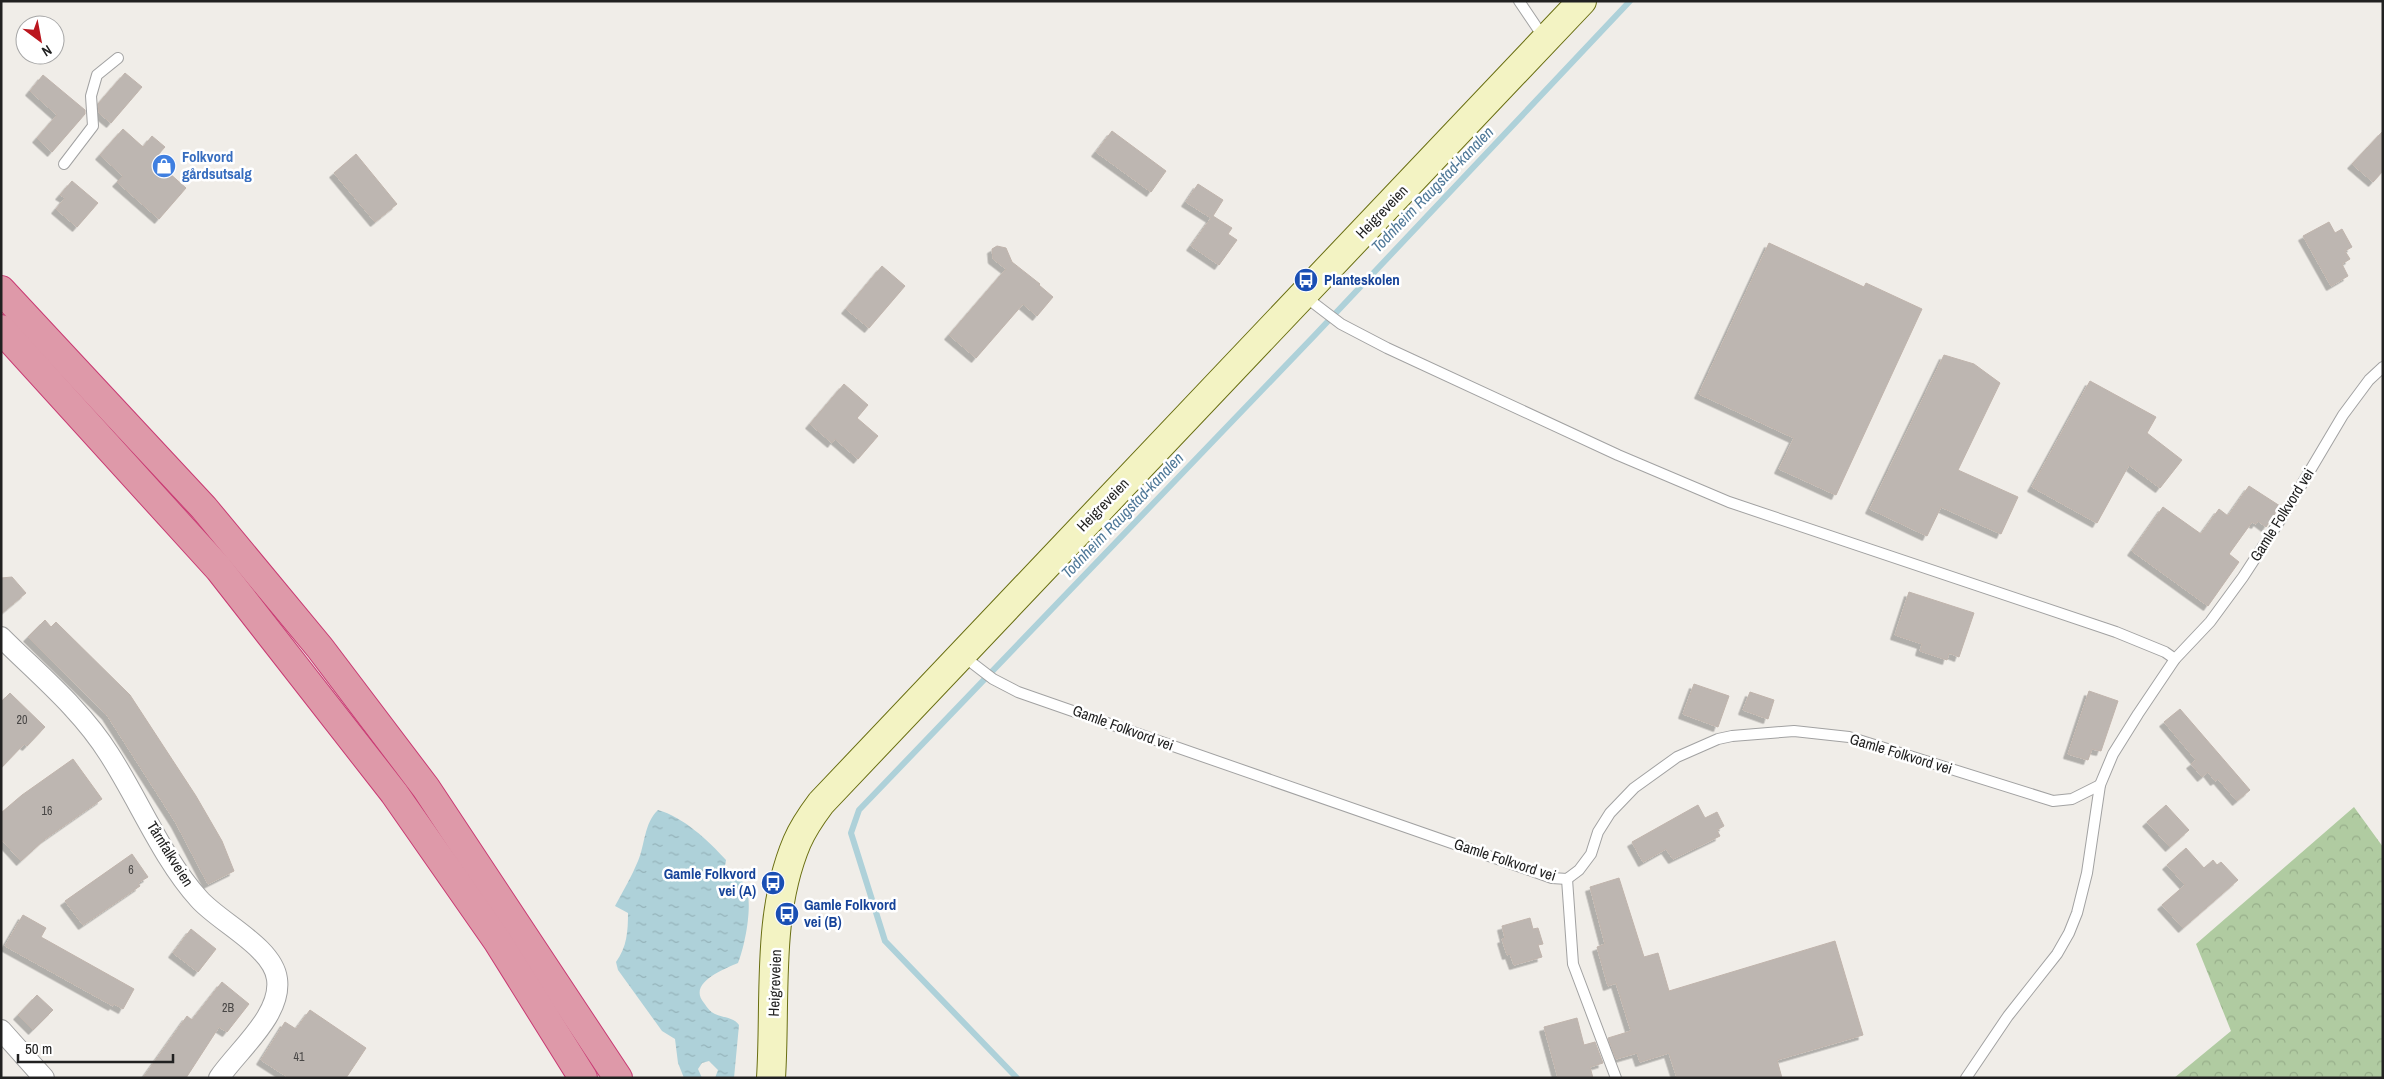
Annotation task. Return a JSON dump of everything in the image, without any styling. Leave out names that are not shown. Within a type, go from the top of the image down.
[{"type":"highway","points":[[1,290],[204,508],[320,648],[426,788],[618,1078]]},
{"type":"highway","points":[[1,328],[220,569],[388,786],[498,942],[583,1078]]},
{"type":"main road","name":"Heigreveien","points":[[771,1078],[777,925],[786,873],[797,842],[821,802],[961,654],[1311,302],[1582,1]]},
{"type":"street","name":"Tårnfalkveien","points":[[1,637],[89,725],[109,752],[183,879],[200,900],[269,960],[277,978],[277,994],[270,1014],[226,1076]]},
{"type":"street","points":[[1,1030],[44,1078]]},
{"type":"lane","points":[[1519,1],[1546,41]]},
{"type":"lane","points":[[64,164],[93,126],[91,96],[97,75],[118,58]]},
{"type":"lane","points":[[1311,302],[1341,324],[1469,387],[1618,455],[1729,502],[2134,639],[2175,659]]},
{"type":"lane","name":"Gamle Folkvord vei","points":[[1966,1078],[2008,1016],[2056,954],[2069,933],[2077,913],[2087,873],[2100,785],[2113,754],[2175,659],[2210,622],[2243,577],[2286,511],[2342,415],[2369,380],[2383,367]]},
{"type":"lane","name":"Gamle Folkvord vei","points":[[961,654],[984,673],[1018,692],[1552,878],[1567,879],[1579,870],[1591,854],[1598,832],[1610,813],[1634,788],[1677,757],[1718,739],[1732,736],[1794,731],[1848,737],[2053,801],[2072,798],[2100,785]]},
{"type":"lane","points":[[1567,879],[1573,964],[1616,1078]]},
{"type":"green space","points":[[2354,807],[2383,847],[2383,1078],[2174,1078],[2231,1031],[2196,944]]},
{"type":"water","points":[[658,810],[677,818],[703,837],[726,860],[725,866],[743,882],[748,892],[748,924],[738,963],[709,978],[700,989],[700,996],[710,1011],[734,1020],[739,1025],[734,1078],[715,1078],[718,1070],[709,1061],[702,1063],[698,1069],[702,1078],[684,1078],[678,1063],[675,1039],[662,1031],[618,970],[616,962],[623,951],[626,939],[628,913],[615,906],[638,861],[650,821]]},
{"type":"building","points":[[125,73],[142,87],[111,123],[99,113],[98,104]]},
{"type":"building","points":[[43,75],[85,110],[85,114],[52,152],[37,138],[57,115],[30,91]]},
{"type":"building","points":[[123,129],[143,147],[152,136],[165,147],[157,156],[171,168],[168,172],[186,188],[159,219],[117,182],[123,176],[100,155]]},
{"type":"building","points":[[1112,131],[1166,171],[1151,192],[1096,152]]},
{"type":"building","points":[[2383,131],[2383,171],[2373,182],[2352,164]]},
{"type":"building","points":[[356,154],[397,204],[375,222],[334,173]]},
{"type":"building","points":[[72,181],[98,203],[77,227],[56,209],[65,198],[60,195]]},
{"type":"building","points":[[1198,184],[1223,200],[1213,216],[1232,228],[1228,234],[1237,240],[1219,265],[1191,246],[1211,218],[1186,202]]},
{"type":"building","points":[[2329,222],[2335,233],[2342,229],[2352,247],[2345,251],[2350,259],[2342,264],[2348,276],[2331,286],[2303,236]]},
{"type":"building","points":[[1769,243],[1864,287],[1866,283],[1922,309],[1836,495],[1779,469],[1794,438],[1699,394]]},
{"type":"building","points":[[997,246],[1006,248],[1012,262],[1053,297],[1037,316],[1023,304],[976,358],[949,335],[1006,269],[993,259],[992,249]]},
{"type":"building","points":[[882,266],[905,286],[869,328],[846,309]]},
{"type":"building","points":[[1944,355],[1974,364],[2000,383],[1958,470],[2018,497],[2001,534],[1941,507],[1927,536],[1870,509]]},
{"type":"building","points":[[2090,381],[2156,417],[2147,433],[2182,460],[2160,488],[2129,465],[2097,523],[2032,487]]},
{"type":"building","points":[[844,384],[868,405],[857,418],[878,436],[858,459],[835,439],[832,443],[810,424]]},
{"type":"building","points":[[2249,486],[2280,506],[2266,527],[2258,521],[2256,524],[2252,522],[2229,554],[2239,562],[2208,606],[2132,551],[2163,507],[2201,534],[2219,509],[2228,516]]},
{"type":"building","points":[[12,577],[26,593],[1,614],[1,578]]},
{"type":"building","points":[[1909,592],[1974,613],[1959,657],[1949,653],[1947,660],[1920,651],[1922,644],[1895,635]]},
{"type":"building","points":[[45,620],[51,627],[56,622],[130,695],[196,796],[222,841],[234,871],[208,884],[176,823],[107,715],[28,637]]},
{"type":"building","points":[[1694,684],[1729,696],[1718,727],[1683,714]]},
{"type":"building","points":[[2089,691],[2118,701],[2101,751],[2092,749],[2088,760],[2068,754]]},
{"type":"building","points":[[1750,692],[1774,700],[1768,719],[1743,710]]},
{"type":"building","points":[[10,693],[45,727],[27,746],[24,744],[1,768],[1,702]]},
{"type":"building","points":[[2180,709],[2250,790],[2237,801],[2218,779],[2215,781],[2208,772],[2202,777],[2191,764],[2196,760],[2164,722]]},
{"type":"building","points":[[73,759],[102,799],[45,839],[21,861],[1,839],[1,813],[22,795]]},
{"type":"building","points":[[1698,805],[1705,818],[1717,812],[1724,826],[1717,830],[1720,836],[1673,859],[1666,849],[1643,862],[1632,842]]},
{"type":"building","points":[[2166,805],[2189,830],[2170,847],[2147,822]]},
{"type":"building","points":[[2186,848],[2204,868],[2213,860],[2217,865],[2221,862],[2238,880],[2183,928],[2162,905],[2185,885],[2167,865]]},
{"type":"building","points":[[132,854],[148,877],[138,883],[140,886],[83,925],[65,901]]},
{"type":"building","points":[[1619,878],[1644,957],[1658,953],[1669,991],[1835,941],[1863,1035],[1777,1060],[1782,1078],[1677,1078],[1669,1053],[1640,1062],[1637,1053],[1616,1059],[1608,1038],[1631,1031],[1616,983],[1608,986],[1597,947],[1605,944],[1590,887]]},
{"type":"building","points":[[23,915],[46,928],[41,937],[134,989],[123,1009],[114,1004],[113,1006],[5,946]]},
{"type":"building","points":[[1530,918],[1533,929],[1538,928],[1543,944],[1538,945],[1542,957],[1514,965],[1510,954],[1507,955],[1502,939],[1505,938],[1502,926]]},
{"type":"building","points":[[191,929],[216,949],[198,972],[173,953]]},
{"type":"building","points":[[222,982],[249,1004],[227,1032],[219,1027],[186,1078],[143,1078],[187,1016],[192,1020]]},
{"type":"building","points":[[37,995],[53,1010],[33,1030],[18,1015]]},
{"type":"building","points":[[310,1010],[366,1048],[346,1078],[289,1078],[261,1060],[285,1022],[296,1029]]},
{"type":"building","points":[[1577,1018],[1584,1045],[1595,1042],[1603,1063],[1590,1067],[1593,1078],[1558,1078],[1544,1027]]},
{"type":"waterway","name":"Todnheim Raugstad-kanalen","points":[[1017,1078],[885,941],[851,833],[859,810],[1314,336],[1630,1]]},
{"type":"place","name":"Folkvord gårdsutsalg","points":[[164,166]]},
{"type":"place","name":"Planteskolen","points":[[1306,280]]},
{"type":"place","name":"Gamle Folkvord vei (A)","points":[[773,883]]},
{"type":"place","name":"Gamle Folkvord vei (B)","points":[[787,914]]}]
